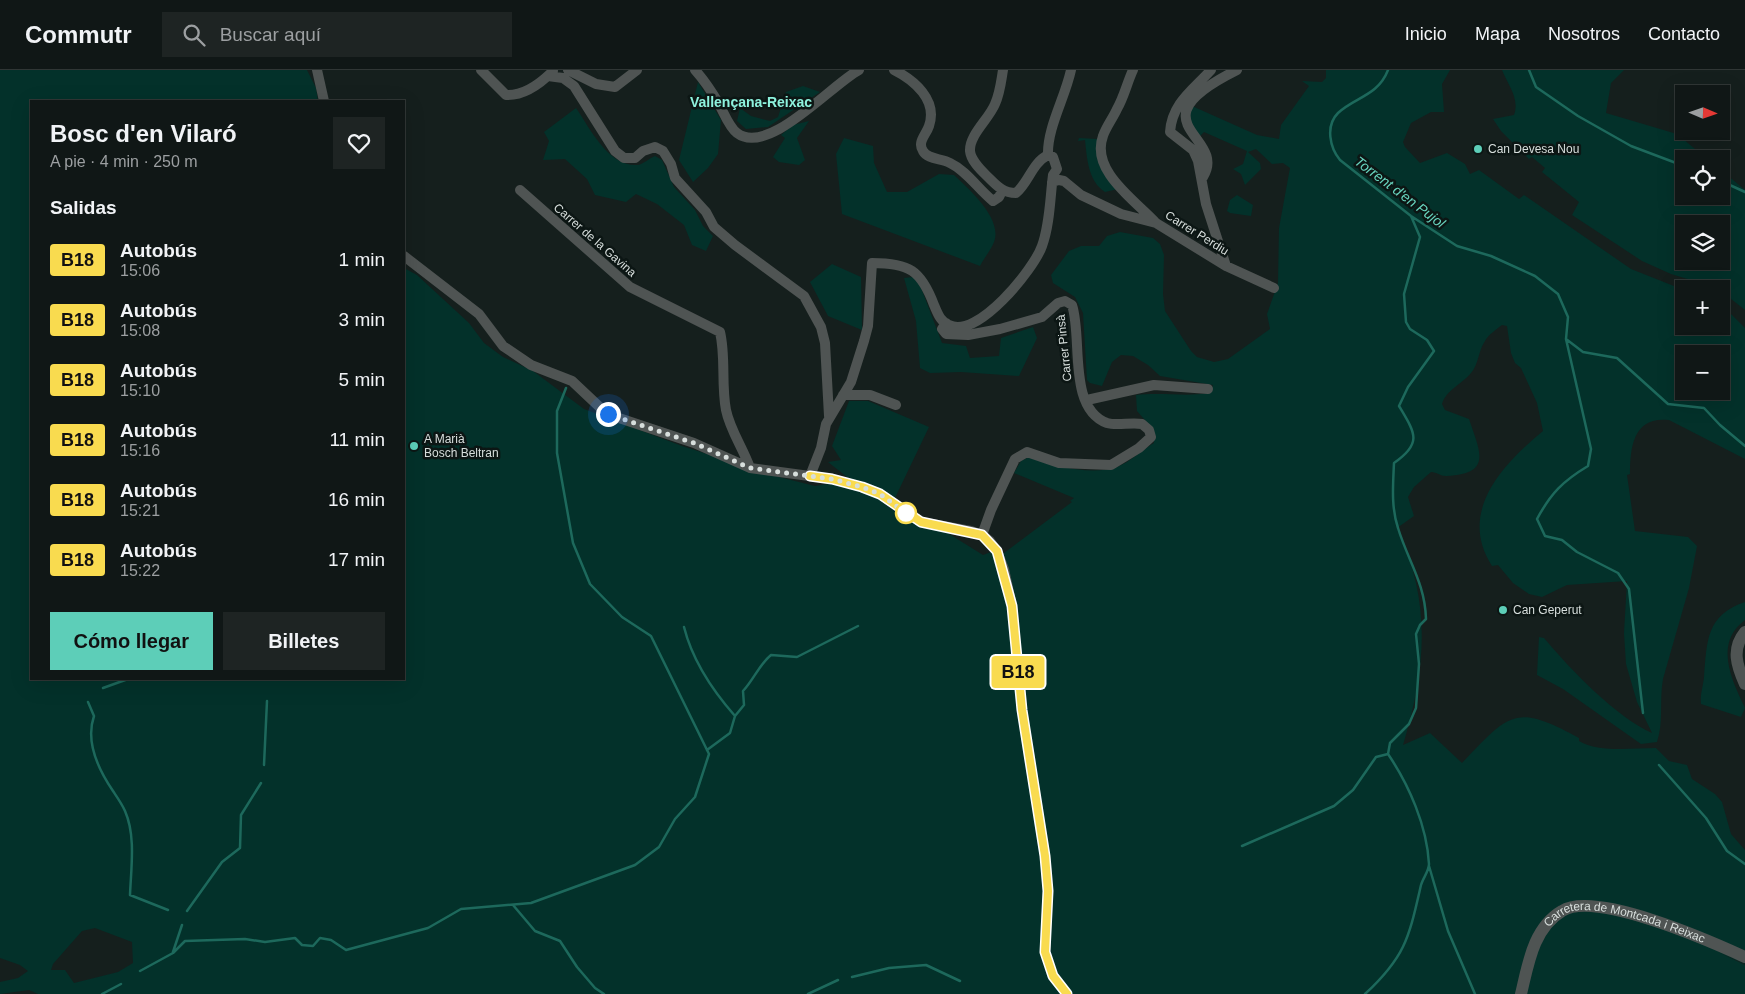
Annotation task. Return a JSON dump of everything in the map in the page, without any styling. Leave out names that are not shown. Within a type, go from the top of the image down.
[{"type":"street","points":[[317,70],[324,100]]},
{"type":"street","points":[[481,70],[506,95],[517,95],[526,92],[551,73],[563,78],[574,86],[615,151],[624,158],[635,158],[644,151],[654,147],[663,152],[671,164],[675,178],[706,212],[714,227],[735,245],[804,296],[814,311],[825,342],[829,416]]},
{"type":"street","points":[[568,70],[596,84],[615,87],[637,70]]},
{"type":"street","points":[[695,70],[711,91],[736,132],[746,138],[758,139],[768,135],[805,112],[847,76],[859,70]]},
{"type":"street","points":[[894,70],[919,85],[926,97],[930,110],[930,124],[921,140],[922,150],[928,156],[948,161],[956,166],[993,201],[999,198],[1002,191]]},
{"type":"street","points":[[1003,70],[1001,88],[995,104],[974,138],[970,153],[974,162],[1002,191],[1016,194],[1023,187],[1038,162],[1048,156]]},
{"type":"street","points":[[1048,156],[1048,143],[1066,91],[1071,70]]},
{"type":"street","points":[[1133,70],[1118,108],[1102,136],[1102,158],[1106,169],[1125,193],[1156,222]]},
{"type":"street","points":[[1211,70],[1183,98],[1174,110],[1170,123],[1170,132],[1193,150],[1202,178],[1206,204],[1226,266]]},
{"type":"street","points":[[1202,178],[1207,171],[1206,154],[1201,143],[1185,124],[1185,114],[1189,103],[1200,91],[1237,70]]},
{"type":"street","points":[[810,476],[829,416],[851,382],[868,326],[872,263],[902,265],[914,271],[925,282],[940,319],[951,327],[965,327],[980,320],[1007,295],[1041,249],[1046,234],[1052,182],[1057,168],[1056,161],[1048,156]]},
{"type":"street","name":"Carrer Perdiu","points":[[1052,182],[1064,181],[1081,195],[1121,214],[1156,222],[1226,266],[1274,288]]},
{"type":"street","name":"Carrer de la Gavina","points":[[520,190],[630,287],[720,332],[723,344],[722,378],[726,412],[750,468]]},
{"type":"street","points":[[405,257],[479,314],[503,346],[531,365],[572,381],[608,414],[694,443],[750,468],[832,479],[862,487],[880,494],[921,522],[982,535],[997,551],[1012,606],[1022,710],[1045,856],[1048,891],[1045,952],[1053,976],[1067,994]]},
{"type":"street","name":"Carrer Pinsà","points":[[946,323],[942,329],[946,334],[968,334],[1042,317],[1058,303],[1065,302],[1072,305],[1077,328],[1078,375],[1091,410],[1100,419],[1110,424],[1142,424],[1149,430],[1151,437],[1139,448],[1111,465],[1070,464],[1027,452],[1020,455],[1015,460],[1001,489],[982,535]]},
{"type":"street","points":[[1087,400],[1154,385],[1208,389]]},
{"type":"street","points":[[844,395],[870,395],[896,404]]},
{"type":"street","points":[[1745,632],[1738,642],[1736,653],[1738,668],[1745,684]]},
{"type":"street","name":"Carretera de Montcada i Reixac","points":[[1522,994],[1531,951],[1541,933],[1561,911],[1573,906],[1595,906],[1661,924],[1708,940],[1745,958]]},
{"type":"green space","points":[[0,70],[307,70],[316,88],[318,100],[30,100],[30,680],[405,680],[405,269],[417,275],[469,323],[484,343],[503,357],[533,371],[584,409],[682,446],[779,477],[815,486],[834,483],[873,495],[904,518],[921,527],[946,532],[983,555],[991,552],[1004,553],[1072,502],[1070,501],[1074,498],[1014,473],[1021,461],[1029,457],[1073,469],[1096,471],[1117,467],[1154,443],[1151,427],[1137,411],[1136,395],[1210,393],[1213,385],[1160,376],[1148,365],[1133,356],[1121,355],[1112,362],[1102,386],[1090,383],[1087,380],[1083,313],[1075,297],[1053,283],[1051,275],[1069,251],[1081,246],[1099,246],[1107,236],[1120,232],[1153,238],[1160,244],[1164,255],[1163,294],[1165,311],[1197,357],[1214,362],[1228,359],[1270,329],[1267,314],[1278,283],[1279,228],[1290,168],[1283,163],[1272,164],[1256,149],[1248,152],[1260,163],[1261,169],[1245,185],[1241,174],[1233,169],[1243,164],[1247,151],[1204,132],[1200,136],[1188,119],[1192,106],[1257,135],[1279,139],[1281,125],[1309,86],[1302,81],[1322,82],[1326,78],[1326,70],[1450,70],[1442,84],[1444,112],[1431,112],[1411,123],[1403,142],[1405,147],[1420,163],[1447,153],[1465,164],[1470,174],[1479,170],[1519,199],[1524,195],[1631,269],[1675,286],[1675,335],[1730,335],[1730,313],[1745,328],[1745,459],[1669,420],[1657,420],[1641,428],[1636,435],[1631,453],[1630,474],[1627,475],[1635,531],[1688,537],[1697,546],[1689,588],[1663,679],[1657,742],[1641,744],[1563,689],[1537,675],[1539,637],[1544,638],[1566,663],[1609,704],[1638,726],[1652,733],[1637,702],[1626,664],[1624,633],[1627,581],[1567,585],[1542,597],[1529,594],[1513,583],[1498,565],[1492,566],[1483,546],[1480,527],[1482,508],[1489,491],[1513,458],[1543,431],[1537,403],[1521,368],[1515,363],[1511,353],[1507,326],[1502,325],[1488,337],[1474,369],[1447,395],[1442,404],[1445,410],[1469,419],[1479,451],[1477,466],[1471,471],[1446,476],[1431,472],[1414,487],[1408,497],[1414,516],[1397,528],[1416,583],[1422,636],[1417,689],[1403,745],[1430,733],[1462,763],[1503,724],[1527,717],[1558,727],[1579,738],[1579,741],[1587,745],[1616,749],[1656,748],[1669,761],[1687,765],[1692,779],[1715,794],[1722,802],[1731,834],[1745,850],[1745,964],[1718,952],[1745,965],[1745,994],[38,994],[29,990],[0,994],[0,982],[18,978],[28,971],[20,965],[0,958]],"holes":[[[95,928],[132,942],[133,963],[118,972],[74,983],[65,970],[51,970],[53,964],[82,931]]]},
{"type":"green space","points":[[1502,70],[1624,70],[1611,83],[1606,113],[1675,133],[1675,140],[1684,140],[1696,150],[1675,150],[1675,205],[1730,205],[1730,178],[1745,190],[1745,310],[1730,298],[1730,280],[1691,280],[1671,274],[1642,261],[1572,215],[1579,202],[1542,172],[1545,168],[1532,157],[1529,159],[1501,131],[1493,119],[1514,115],[1516,103]]},
{"type":"green space","points":[[698,82],[721,120],[718,154],[708,168],[693,182],[679,160]]},
{"type":"green space","points":[[803,86],[820,92],[768,127],[746,129],[737,121],[740,108],[751,116],[770,121],[778,117],[786,92]]},
{"type":"green space","points":[[576,108],[601,145],[618,160],[627,164],[638,165],[655,156],[662,160],[674,187],[695,210],[703,226],[713,236],[706,251],[692,245],[684,225],[657,204],[636,194],[626,202],[595,195],[587,179],[565,159],[543,160],[549,141],[544,132]]},
{"type":"green space","points":[[809,121],[797,138],[805,160],[799,165],[779,162],[773,157],[785,138],[781,135],[793,125]]},
{"type":"green space","points":[[844,138],[873,146],[874,163],[887,192],[907,192],[939,174],[954,175],[976,196],[994,224],[994,242],[980,266],[842,214],[836,154]]},
{"type":"green space","points":[[1079,138],[1097,139],[1098,152],[1118,189],[1105,192],[1095,182],[1089,169],[1085,140],[1078,141]]},
{"type":"green space","points":[[1237,195],[1253,205],[1251,216],[1227,211],[1230,200]]},
{"type":"green space","points":[[832,264],[861,277],[862,330],[828,316],[810,282]]},
{"type":"green space","points":[[913,277],[920,285],[942,343],[966,346],[970,358],[999,356],[1001,338],[1033,327],[1037,338],[1019,376],[961,372],[930,373],[920,368],[916,321],[904,278]]},
{"type":"green space","points":[[849,401],[868,401],[929,427],[895,498],[847,477],[828,462],[841,460],[832,446]]},
{"type":"green space","points":[[1745,602],[1745,620],[1730,639],[1728,650],[1728,662],[1731,673],[1745,708],[1741,717],[1701,704],[1701,697],[1706,652],[1711,631],[1723,614],[1732,607]]},
{"type":"waterway","name":"Torrent d'en Pujol","points":[[1388,70],[1384,79],[1372,91],[1345,108],[1334,118],[1331,124],[1330,137],[1340,160],[1411,216],[1457,246],[1491,256],[1535,276],[1558,294],[1568,317],[1566,339],[1583,352],[1617,358],[1668,404],[1704,408],[1720,425],[1745,446]]},
{"type":"waterway","points":[[1529,70],[1536,87],[1578,116],[1631,146],[1675,163]]},
{"type":"waterway","points":[[1730,185],[1745,192]]},
{"type":"waterway","points":[[1365,994],[1379,981],[1398,957],[1404,945],[1429,864],[1425,835],[1416,806],[1388,754],[1390,743],[1409,724],[1416,708],[1419,664],[1416,634],[1420,625],[1426,619],[1423,594],[1402,540],[1394,512],[1393,496],[1394,463],[1403,456],[1413,443],[1409,423],[1399,406],[1408,387],[1434,351],[1427,340],[1410,329],[1406,322],[1404,294],[1420,237],[1411,216]]},
{"type":"waterway","points":[[1566,339],[1591,449],[1588,466],[1558,488],[1537,519],[1545,536],[1562,540],[1577,552],[1618,573],[1629,589],[1643,713]]},
{"type":"waterway","points":[[140,971],[173,953],[185,941],[245,939],[265,942],[295,938],[302,945],[313,946],[320,938],[331,940],[346,950],[428,928],[461,909],[531,903],[635,865],[659,847],[675,819],[695,797],[709,754],[651,636],[622,617],[590,584],[573,543],[557,453],[557,411],[566,388]]},
{"type":"waterway","points":[[707,750],[730,733],[735,716],[744,705],[743,691],[771,655],[797,657],[858,626]]},
{"type":"waterway","points":[[684,627],[692,651],[704,674],[735,716]]},
{"type":"waterway","points":[[103,688],[125,680]]},
{"type":"waterway","points":[[264,765],[267,701]]},
{"type":"waterway","points":[[88,702],[94,716],[91,736],[94,755],[102,774],[124,808],[131,831],[130,895],[168,910]]},
{"type":"waterway","points":[[1242,846],[1334,806],[1353,790],[1376,757],[1388,754]]},
{"type":"waterway","points":[[1659,765],[1706,818],[1727,851],[1745,864]]},
{"type":"waterway","points":[[187,911],[222,862],[240,848],[241,815],[261,783]]},
{"type":"waterway","points":[[1429,866],[1448,931],[1475,994]]},
{"type":"waterway","points":[[513,905],[535,931],[560,941],[577,967],[595,988],[604,994]]},
{"type":"waterway","points":[[173,952],[182,925]]},
{"type":"waterway","points":[[852,977],[889,968],[926,965],[960,981]]},
{"type":"waterway","points":[[808,994],[838,980]]},
{"type":"waterway","points":[[102,994],[121,984]]},
{"type":"bus line","name":"B18","points":[[810,476],[832,479],[880,494],[921,522],[971,531],[982,535],[990,541],[997,551],[1004,569],[1012,606],[1022,710],[1045,856],[1048,891],[1045,952],[1053,976],[1067,994]]},
{"type":"place","name":"Can Devesa Nou","points":[[1478,149]]},
{"type":"place","name":"A Marià Bosch Beltran","points":[[414,446]]},
{"type":"place","name":"Can Geperut","points":[[1503,610]]},
{"type":"district","name":"Vallençana-Reixac","points":[[751,102]]},
{"type":"route","points":[[608,414],[713,450],[750,468],[832,479],[862,487],[880,494],[906,513]]}]
